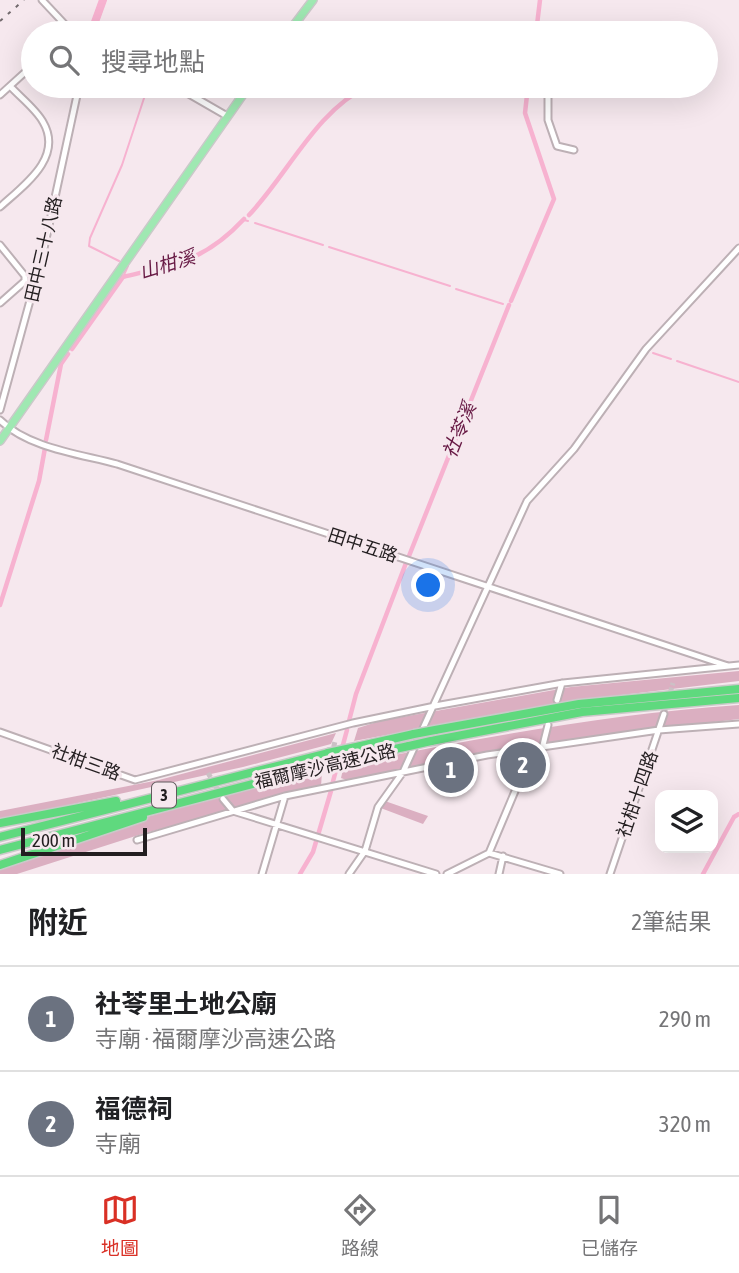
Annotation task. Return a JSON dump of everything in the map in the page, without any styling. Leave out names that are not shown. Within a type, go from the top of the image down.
[{"type":"highway","name":"福爾摩沙高速公路","points":[[0,837],[328,753],[414,734],[579,704],[739,689]]},
{"type":"highway","name":"福爾摩沙高速公路","points":[[0,850],[243,785],[431,741],[582,712],[739,698]]},
{"type":"highway","points":[[0,823],[205,784]]},
{"type":"highway","points":[[0,865],[243,785]]},
{"type":"main road","points":[[297,21],[313,0]]},
{"type":"main road","points":[[0,441],[7,427],[240,98]]},
{"type":"street","points":[[42,0],[60,21]]},
{"type":"street","points":[[0,94],[21,76]]},
{"type":"street","points":[[0,207],[38,172],[46,158],[47,137],[43,122],[10,86]]},
{"type":"street","name":"田中三十八路","points":[[0,410],[43,253],[76,98]]},
{"type":"street","points":[[196,98],[227,116]]},
{"type":"street","points":[[548,98],[548,120],[557,146],[574,150]]},
{"type":"street","points":[[0,245],[23,271],[25,281],[0,303]]},
{"type":"street","points":[[349,874],[365,852],[378,807],[403,772],[466,641],[486,586],[536,490],[574,449],[646,349],[739,248]]},
{"type":"street","name":"田中五路","points":[[0,420],[7,427],[58,449],[117,464],[728,666]]},
{"type":"street","name":"社柑三路","points":[[0,732],[135,780],[353,723],[435,706],[562,683],[739,665]]},
{"type":"street","points":[[557,700],[562,683]]},
{"type":"street","name":"社柑十四路","points":[[610,874],[664,714]]},
{"type":"street","points":[[489,853],[518,784],[543,746],[548,724]]},
{"type":"street","points":[[136,841],[285,796],[403,772],[543,746],[659,730],[739,724]]},
{"type":"street","points":[[204,764],[208,774]]},
{"type":"street","points":[[262,874],[285,796]]},
{"type":"street","points":[[223,799],[233,811],[315,834],[436,874]]},
{"type":"street","points":[[447,874],[489,853],[559,874]]},
{"type":"street","points":[[499,874],[503,856]]},
{"type":"shaded area","points":[[739,671],[739,681],[563,702],[354,741],[358,728],[380,721],[571,687]]},
{"type":"shaded area","points":[[739,705],[739,719],[542,743],[349,781],[341,778],[344,765],[442,746],[590,721]]},
{"type":"shaded area","points":[[336,733],[331,744],[243,767],[0,820],[0,811],[159,780]]},
{"type":"shaded area","points":[[322,771],[321,787],[145,833],[17,874],[0,874],[0,869],[118,825]]},
{"type":"shaded area","points":[[382,800],[428,816],[423,824],[378,807]]},
{"type":"waterway","points":[[95,21],[103,0]]},
{"type":"waterway","name":"山柑溪","points":[[537,21],[540,0]]},
{"type":"waterway","points":[[119,261],[89,246],[90,238],[122,165],[144,98]]},
{"type":"waterway","name":"山柑溪","points":[[249,215],[318,127],[349,98]]},
{"type":"waterway","name":"社苓溪","points":[[511,301],[554,199],[525,113],[527,98]]},
{"type":"waterway","name":"山柑溪","points":[[72,349],[123,277],[189,259],[216,244],[244,219]]},
{"type":"waterway","name":"山柑溪","points":[[244,220],[248,221]]},
{"type":"waterway","points":[[255,223],[323,245]]},
{"type":"waterway","points":[[329,247],[450,286]]},
{"type":"waterway","points":[[123,277],[128,266]]},
{"type":"waterway","points":[[456,289],[503,304]]},
{"type":"waterway","name":"社苓溪","points":[[409,556],[509,305]]},
{"type":"waterway","points":[[653,353],[671,359]]},
{"type":"waterway","name":"山柑溪","points":[[46,440],[61,364],[68,354]]},
{"type":"waterway","points":[[677,361],[739,382]]},
{"type":"waterway","name":"山柑溪","points":[[0,605],[39,481],[45,448]]},
{"type":"waterway","name":"社苓溪","points":[[349,721],[356,694],[406,563]]},
{"type":"waterway","name":"社苓溪","points":[[332,785],[347,730]]},
{"type":"waterway","name":"社苓溪","points":[[300,874],[313,852],[331,791]]},
{"type":"waterway","points":[[703,874],[734,817],[739,814]]},
{"type":"tunnel","points":[[664,714],[673,683]]},
{"type":"tunnel","points":[[329,769],[335,741]]},
{"type":"tunnel","points":[[208,773],[221,795]]},
{"type":"railway","points":[[0,21],[24,0]]},
{"type":"place","name":"福德祠","points":[[523,765]]},
{"type":"place","name":"社苓里土地公廟","points":[[451,770]]}]
